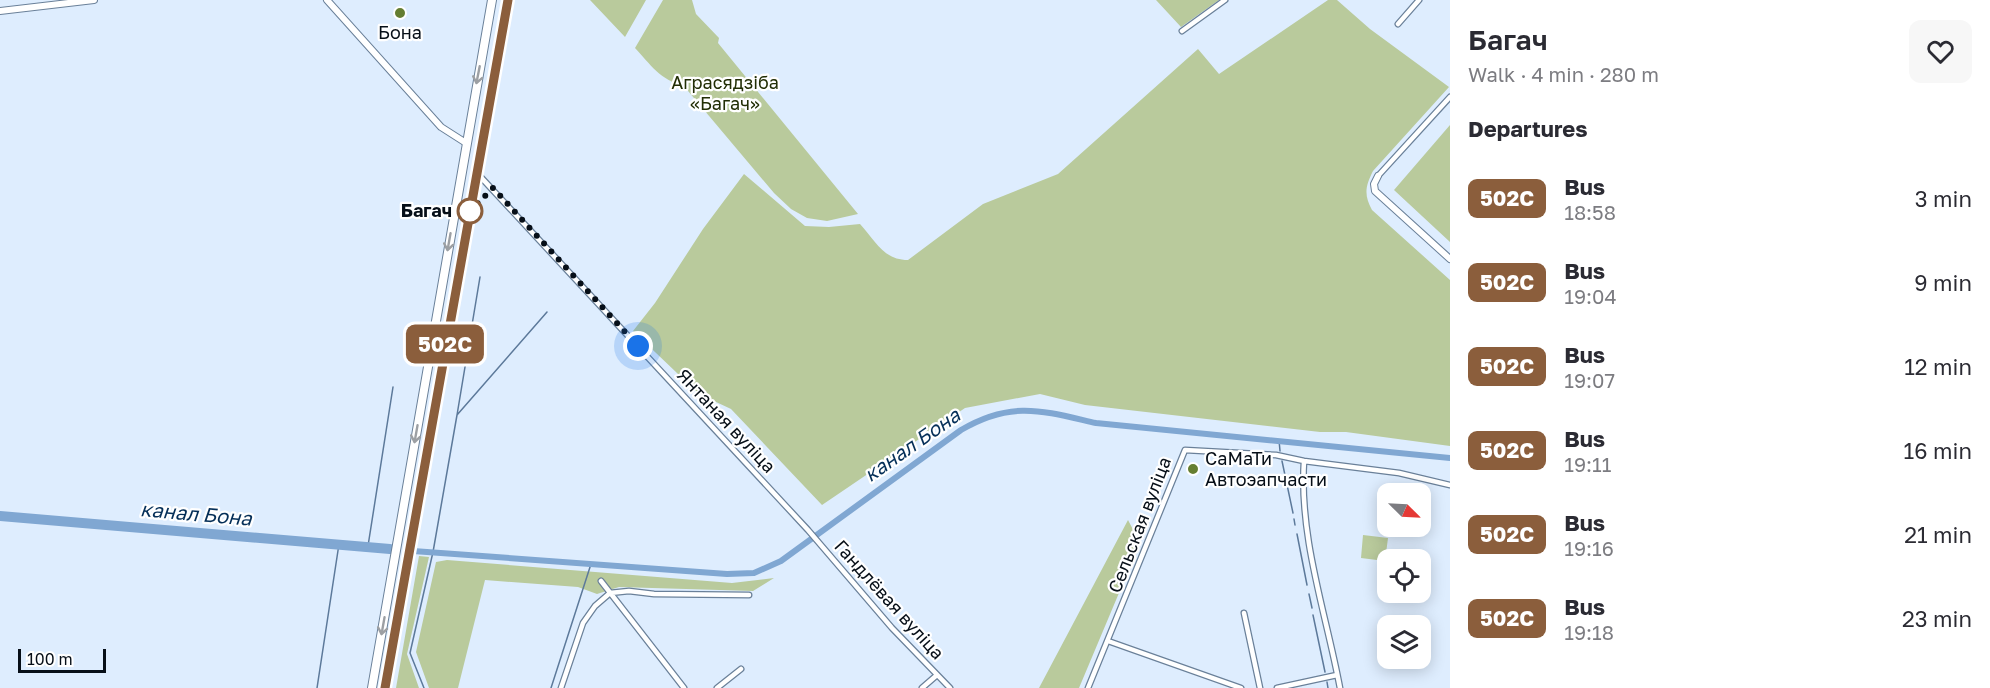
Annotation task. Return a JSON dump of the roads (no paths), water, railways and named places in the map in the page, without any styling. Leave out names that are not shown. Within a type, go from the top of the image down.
[{"type":"highway","points":[[372,688],[492,0]]},
{"type":"highway","points":[[385,688],[508,0]]},
{"type":"street","points":[[0,11],[94,0]]},
{"type":"street","points":[[327,0],[441,127],[466,143]]},
{"type":"street","points":[[1182,31],[1225,0]]},
{"type":"street","points":[[1398,24],[1419,0]]},
{"type":"street","points":[[1450,97],[1378,176],[1374,184],[1377,193],[1450,260]]},
{"type":"street","name":"Янтаная вуліца","points":[[477,172],[808,530]]},
{"type":"street","name":"Сельская вуліца","points":[[1088,688],[1185,450],[1276,455],[1305,461]]},
{"type":"street","points":[[1340,688],[1306,527],[1302,493],[1305,461],[1399,472],[1450,485]]},
{"type":"street","name":"Гандлёвая вуліца","points":[[808,530],[892,628],[950,688]]},
{"type":"street","points":[[601,581],[684,688]]},
{"type":"street","points":[[561,688],[583,623],[595,606],[610,593],[629,591],[654,594],[749,595]]},
{"type":"street","points":[[1244,613],[1260,688]]},
{"type":"street","points":[[1108,641],[1241,688]]},
{"type":"street","points":[[717,688],[741,669]]},
{"type":"street","points":[[922,688],[937,675]]},
{"type":"street","points":[[1277,688],[1337,675]]},
{"type":"street","points":[[1221,688],[1224,682]]},
{"type":"waterway","points":[[457,415],[480,277]]},
{"type":"waterway","points":[[424,688],[410,653],[433,552],[457,415],[547,312]]},
{"type":"waterway","points":[[368,546],[393,387]]},
{"type":"waterway","name":"канал Бона","points":[[413,551],[727,574],[754,573],[781,561],[961,430],[979,421],[1012,411],[1043,412],[1096,423],[1450,458]]},
{"type":"waterway","points":[[1279,440],[1280,451]]},
{"type":"waterway","points":[[1282,461],[1293,513]]},
{"type":"waterway","name":"канал Бона","points":[[0,516],[390,549]]},
{"type":"waterway","points":[[1294,519],[1295,525]]},
{"type":"waterway","points":[[1297,534],[1307,585]]},
{"type":"waterway","points":[[317,688],[339,544]]},
{"type":"waterway","points":[[551,688],[591,564]]},
{"type":"waterway","points":[[1309,594],[1312,608]]},
{"type":"waterway","points":[[1313,615],[1325,672]]},
{"type":"waterway","points":[[1327,682],[1328,688]]},
{"type":"place","name":"Бона","points":[[400,13]]},
{"type":"place","name":"Багач","points":[[470,211]]},
{"type":"place","name":"СаМаТи Автоэапчасти","points":[[1193,469]]},
{"type":"park label","name":"Аграсядзіба «Багач»","points":[[725,94]]}]
